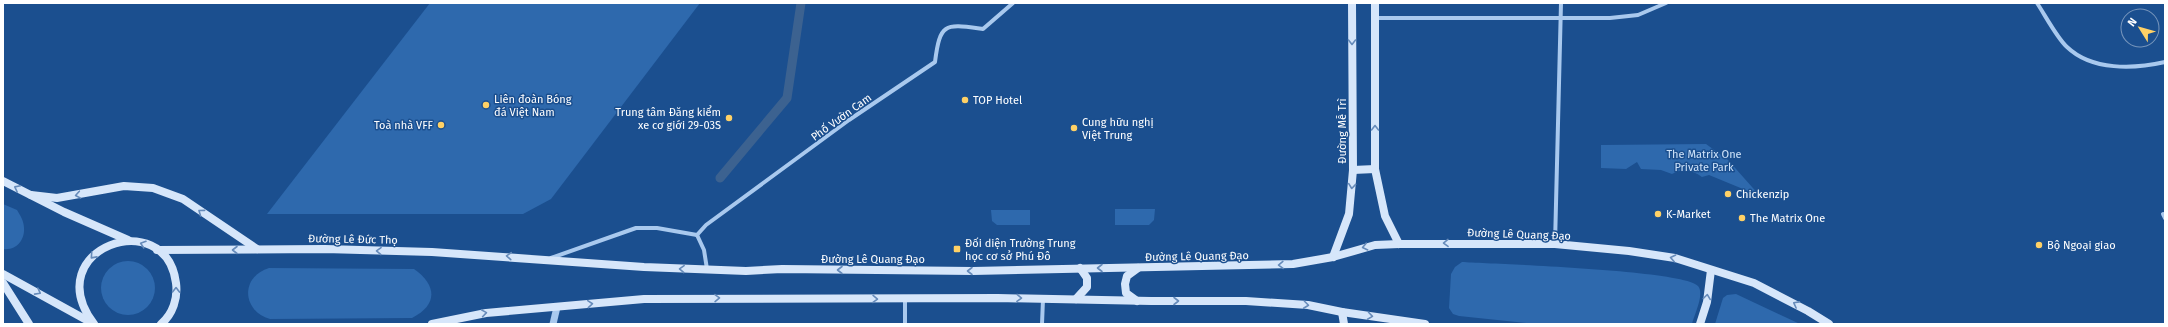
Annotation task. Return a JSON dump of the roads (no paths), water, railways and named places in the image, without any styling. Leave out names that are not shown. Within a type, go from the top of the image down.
[{"type":"main road","name":"Đường Mễ Trì","points":[[1333,257],[1349,214],[1353,170],[1352,3]]},
{"type":"main road","points":[[1375,3],[1375,169],[1385,216],[1398,244]]},
{"type":"main road","points":[[1353,170],[1375,169]]},
{"type":"main road","points":[[3,181],[128,240],[143,243],[157,250],[168,261],[175,275],[177,291],[174,306],[161,324]]},
{"type":"main road","points":[[31,195],[57,198],[124,186],[154,188],[184,199],[257,249]]},
{"type":"main road","points":[[94,324],[85,312],[80,296],[81,280],[86,264],[102,249],[112,243],[128,240]]},
{"type":"main road","name":"Đường Lê Quang Đạo","points":[[548,259],[707,270],[973,271],[1294,264],[1333,257],[1374,245],[1555,244],[1629,251],[1675,258],[1737,277],[1770,290],[1829,324]]},
{"type":"main road","name":"Đường Lê Đức Thọ","points":[[157,250],[257,249],[432,252],[548,259]]},
{"type":"main road","points":[[1076,299],[1087,287],[1087,278],[1080,268]]},
{"type":"main road","points":[[1137,301],[1126,293],[1125,284],[1127,276],[1139,268]]},
{"type":"main road","points":[[1700,324],[1707,302],[1711,270]]},
{"type":"main road","points":[[3,274],[94,324]]},
{"type":"main road","points":[[3,283],[29,324]]},
{"type":"main road","points":[[432,324],[486,313],[644,299],[1076,299],[1137,301],[1246,301],[1308,305],[1397,322],[1425,324]]},
{"type":"main road","points":[[1342,312],[1344,324]]},
{"type":"street","name":"Phố Vườn Cam","points":[[697,234],[706,225],[849,120],[935,62],[939,37],[944,30],[954,26],[983,29],[1013,3]]},
{"type":"street","points":[[1555,244],[1561,3]]},
{"type":"street","points":[[1375,18],[1610,18],[1638,14],[1666,3]]},
{"type":"street","points":[[2037,3],[2067,47],[2090,61],[2126,67],[2165,62]]},
{"type":"street","points":[[548,259],[636,228],[665,229],[697,234],[704,250],[707,270]]},
{"type":"street","points":[[905,299],[905,324]]},
{"type":"street","points":[[1042,299],[1042,324]]},
{"type":"street","points":[[553,324],[556,307]]},
{"type":"waterway","points":[[720,178],[787,98],[801,3]]},
{"type":"place","name":"TOP Hotel","points":[[965,100]]},
{"type":"place","name":"Liên đoàn Bóng đá Việt Nam","points":[[486,105]]},
{"type":"place","name":"Trung tâm Đăng kiểm xe cơ giới 29-03S","points":[[729,118]]},
{"type":"place","name":"Toà nhà VFF","points":[[441,125]]},
{"type":"place","name":"Cung hữu nghị Việt Trung","points":[[1074,128]]},
{"type":"place","name":"Chickenzip","points":[[1728,194]]},
{"type":"place","name":"K-Market","points":[[1658,214]]},
{"type":"place","name":"The Matrix One","points":[[1742,218]]},
{"type":"place","name":"Bộ Ngoại giao","points":[[2039,245]]},
{"type":"place","name":"Đối diện Trường Trung học cơ sở Phú Đô","points":[[957,249]]},
{"type":"park label","name":"The Matrix One Private Park","points":[[1704,160]]}]
